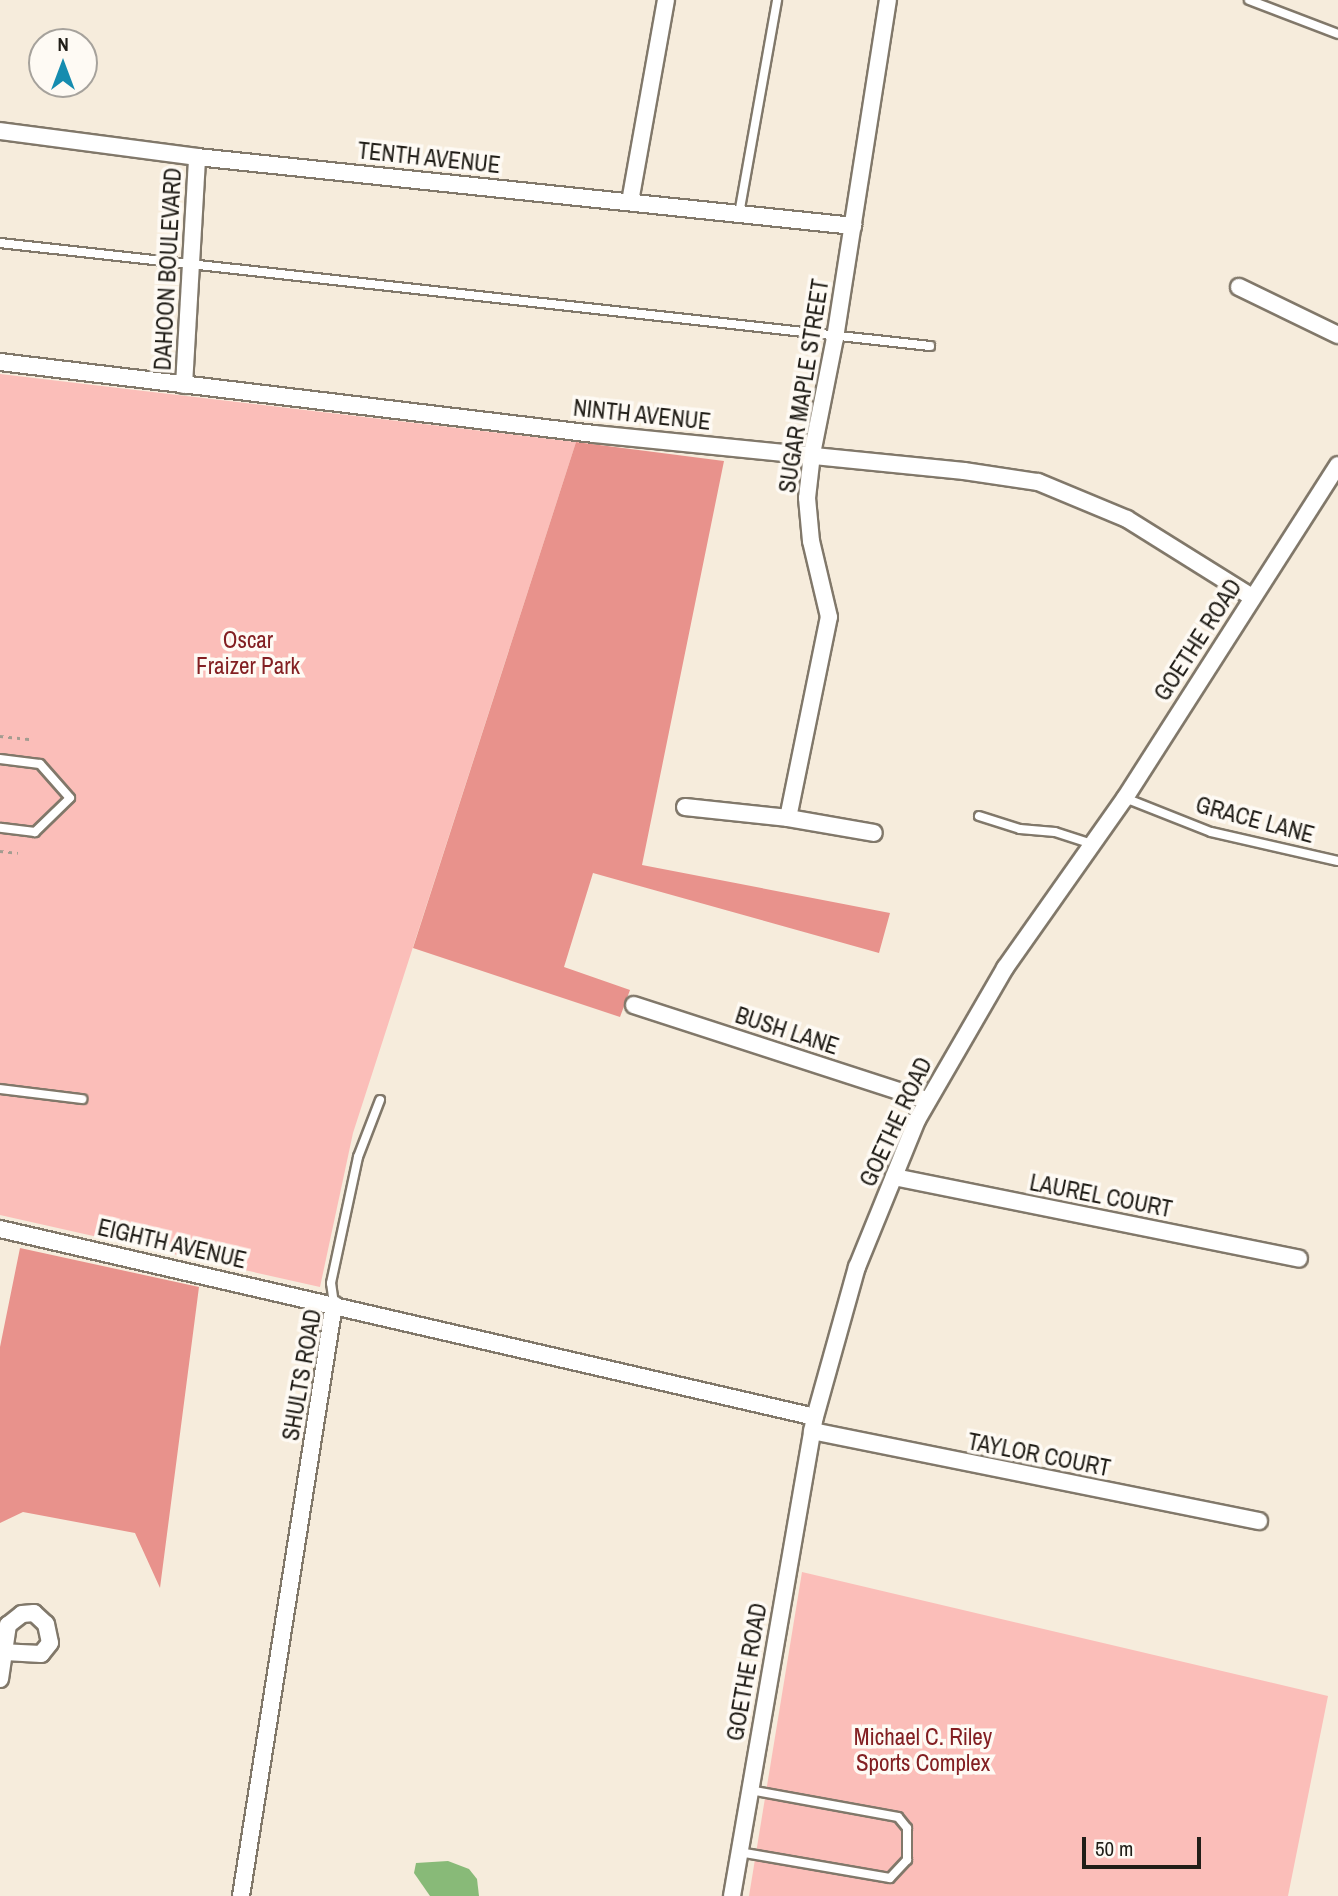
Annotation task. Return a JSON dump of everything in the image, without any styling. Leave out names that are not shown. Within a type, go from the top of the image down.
[{"type":"street","points":[[630,202],[666,0]]},
{"type":"street","name":"SUGAR MAPLE STREET","points":[[788,818],[829,617],[811,541],[807,498],[812,454],[835,338],[888,0]]},
{"type":"street","name":"TENTH AVENUE","points":[[0,131],[197,157],[853,226]]},
{"type":"street","name":"DAHOON BOULEVARD","points":[[184,385],[197,157]]},
{"type":"street","points":[[1239,287],[1338,335]]},
{"type":"street","name":"NINTH AVENUE","points":[[0,362],[594,434],[812,454],[1038,482],[1127,519],[1252,597]]},
{"type":"street","name":"GOETHE ROAD","points":[[732,1896],[813,1424],[857,1268],[894,1177],[927,1100],[1004,968],[1125,798],[1338,465]]},
{"type":"street","points":[[685,807],[788,818],[874,833]]},
{"type":"street","name":"BUSH LANE","points":[[634,1005],[927,1100]]},
{"type":"street","name":"LAUREL COURT","points":[[894,1177],[1299,1259]]},
{"type":"street","name":"EIGHTH AVENUE","points":[[0,1228],[334,1304]]},
{"type":"street","name":"SHULTS ROAD","points":[[241,1896],[334,1304],[813,1424]]},
{"type":"street","name":"TAYLOR COURT","points":[[813,1424],[1259,1521]]},
{"type":"street","points":[[0,1679],[5,1652]]},
{"type":"lane","points":[[739,214],[777,0]]},
{"type":"lane","points":[[1249,0],[1338,34]]},
{"type":"lane","points":[[0,243],[835,338],[930,346]]},
{"type":"lane","points":[[0,760],[40,764],[70,799],[35,832],[0,828]]},
{"type":"lane","name":"GRACE LANE","points":[[1125,798],[1211,832],[1338,862]]},
{"type":"lane","points":[[979,816],[1020,829],[1055,832],[1092,844]]},
{"type":"lane","points":[[0,1089],[82,1099]]},
{"type":"lane","points":[[334,1304],[331,1283],[358,1157],[380,1100]]},
{"type":"lane","points":[[739,1852],[890,1878],[907,1860],[907,1828],[898,1817],[750,1790]]},
{"type":"path","points":[[0,736],[31,739]]},
{"type":"path","points":[[0,851],[18,853]]},
{"type":"green space","name":"Oscar Fraizer Park","points":[[0,374],[576,442],[353,1133],[320,1287],[0,1215]]},
{"type":"green space","name":"Michael C. Riley Sports Complex","points":[[802,1572],[1328,1696],[1288,1896],[749,1896]]},
{"type":"shaded area","points":[[576,442],[724,461],[642,865],[890,913],[879,953],[593,873],[564,967],[630,990],[620,1017],[413,948]]},
{"type":"shaded area","points":[[20,1248],[199,1287],[160,1588],[135,1533],[23,1512],[0,1523],[0,1347]]},
{"type":"shaded area","points":[[448,1861],[469,1869],[477,1879],[479,1896],[430,1896],[414,1873],[416,1863]]}]
